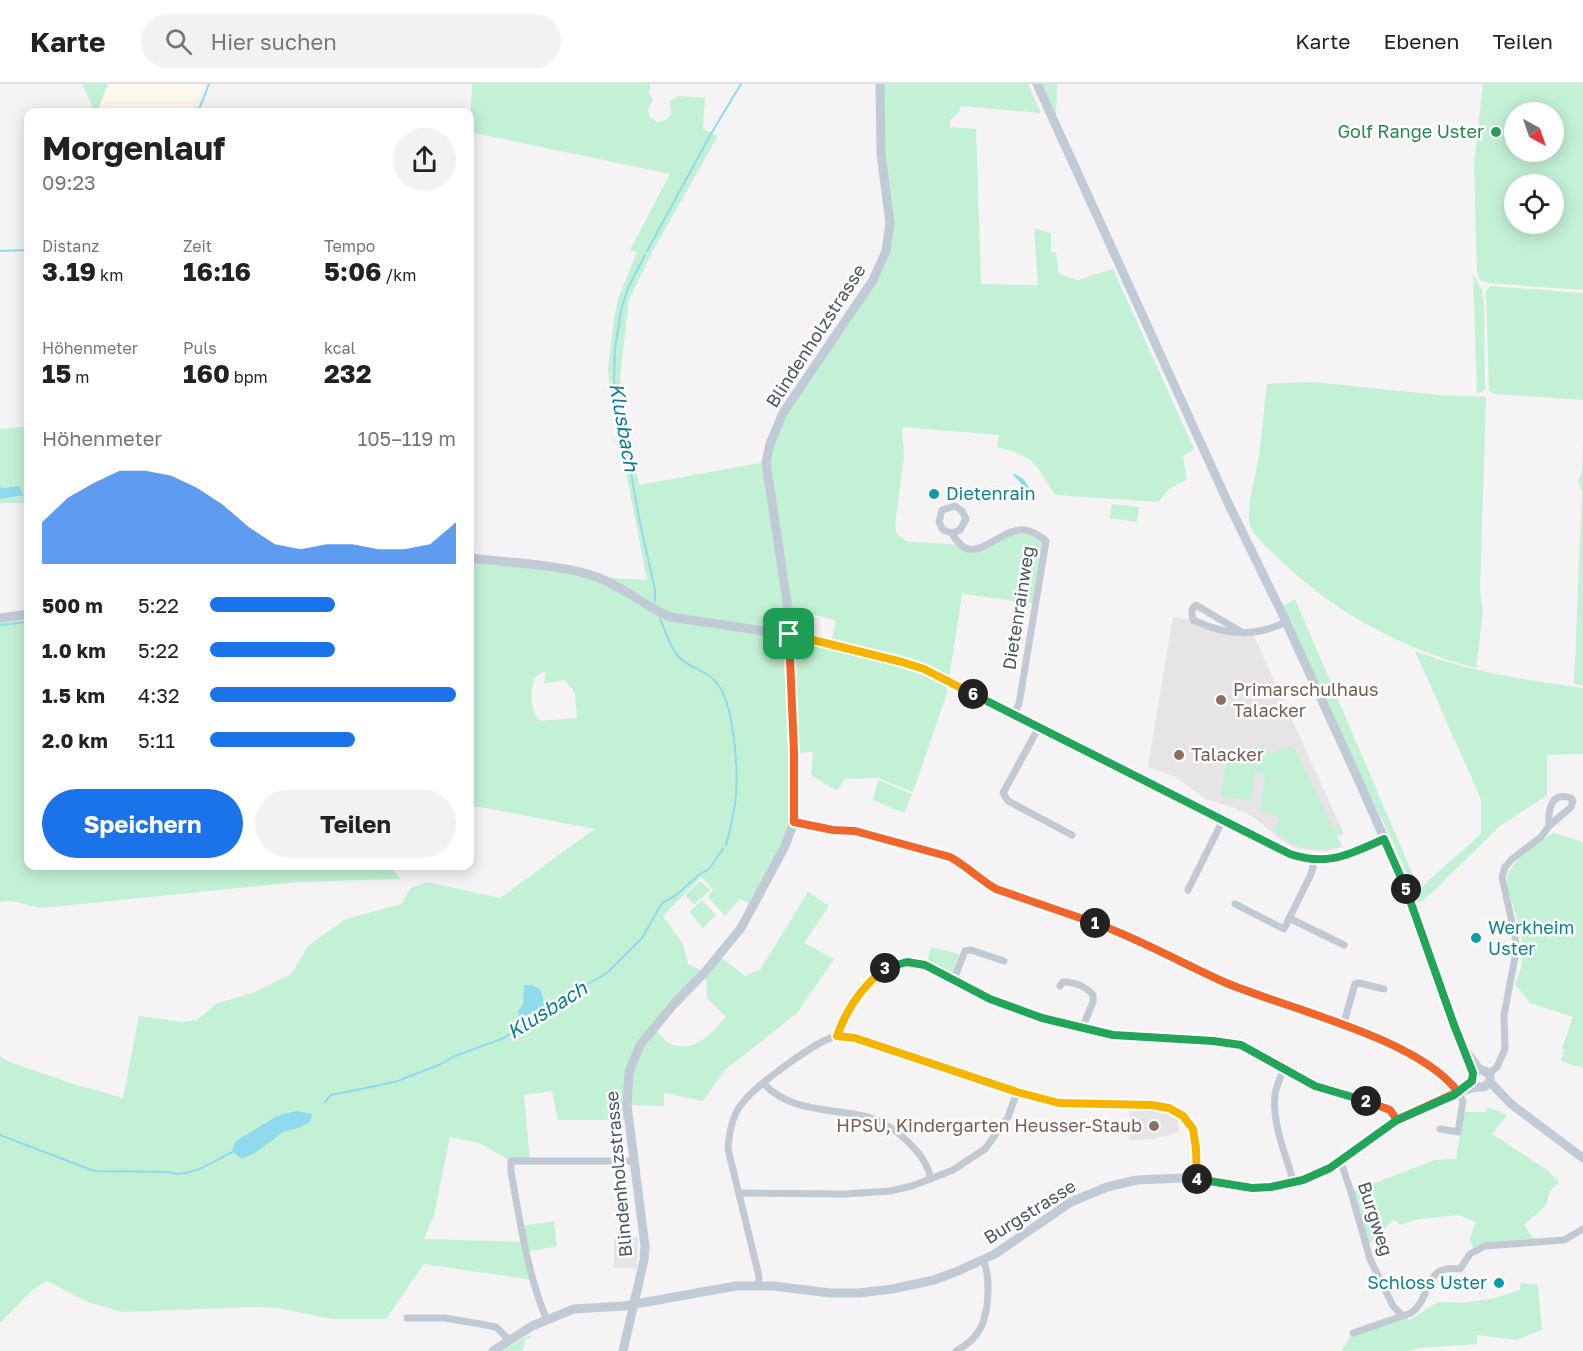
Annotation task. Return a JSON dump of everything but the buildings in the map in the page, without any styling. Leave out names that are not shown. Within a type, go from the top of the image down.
[{"type":"street","name":"Blindenholzstrasse","points":[[623,1351],[642,1274],[645,1246],[627,1096],[633,1058],[653,1028],[705,972],[741,928],[785,846],[794,822],[794,753],[786,588],[766,462],[770,444],[783,413],[873,280],[886,251],[890,223],[881,154],[880,84]]},
{"type":"street","points":[[1037,84],[1405,885],[1464,1049],[1481,1079],[1583,1158]]},
{"type":"street","name":"Dietenrainweg","points":[[952,533],[958,545],[970,550],[986,547],[1013,531],[1032,532],[1046,541],[1019,704],[1014,714]]},
{"type":"street","points":[[474,558],[584,573],[616,585],[652,609],[670,617],[789,634],[924,669],[1290,854],[1315,860],[1345,856],[1384,839]]},
{"type":"street","points":[[1243,633],[1196,605],[1191,613],[1193,620],[1213,629],[1243,633],[1265,630],[1286,622]]},
{"type":"street","points":[[0,618],[24,615]]},
{"type":"street","points":[[1039,727],[1003,793],[1008,801],[1072,835]]},
{"type":"street","points":[[1481,1079],[1497,1067],[1505,1049],[1504,1015],[1516,952],[1515,936],[1502,877],[1505,867],[1541,837],[1549,826],[1571,807],[1573,801],[1571,798],[1562,796],[1552,801],[1549,808],[1549,826]]},
{"type":"street","points":[[1188,890],[1223,820]]},
{"type":"street","points":[[794,822],[833,830],[855,831],[950,857],[996,889],[1107,927],[1224,982],[1382,1041],[1412,1056],[1448,1080],[1458,1092],[1463,1101],[1458,1132],[1440,1129]]},
{"type":"street","points":[[1235,904],[1284,929],[1311,874],[1315,860]]},
{"type":"street","points":[[1289,918],[1344,945]]},
{"type":"street","points":[[954,979],[965,951],[971,950],[1004,961]]},
{"type":"street","points":[[837,1036],[850,1009],[864,988],[885,968],[896,964],[916,963],[954,979],[990,999],[1042,1018],[1113,1035],[1233,1043],[1247,1047],[1315,1086],[1390,1110],[1397,1120]]},
{"type":"street","points":[[1060,986],[1063,982],[1068,981],[1086,988],[1093,995],[1093,1002],[1083,1026]]},
{"type":"street","points":[[1343,1026],[1354,984],[1367,984],[1384,989]]},
{"type":"street","points":[[759,1285],[759,1276],[728,1149],[729,1132],[744,1101],[809,1048],[837,1036],[855,1038],[1017,1092],[1059,1103],[1162,1106],[1176,1111],[1188,1121],[1193,1129],[1197,1179]]},
{"type":"street","points":[[1284,1068],[1275,1094],[1276,1117],[1294,1183]]},
{"type":"street","name":"Burgstrasse","points":[[493,1351],[546,1318],[582,1308],[634,1305],[723,1288],[759,1285],[830,1293],[883,1291],[934,1280],[1000,1251],[1066,1206],[1107,1187],[1142,1179],[1197,1179],[1252,1188],[1294,1183],[1339,1162],[1397,1120],[1481,1079]]},
{"type":"street","points":[[764,1084],[772,1093],[792,1103],[868,1117],[886,1125],[907,1140],[918,1152],[928,1167],[931,1179]]},
{"type":"street","points":[[739,1193],[845,1194],[890,1191],[912,1186],[953,1170],[985,1149],[1008,1117],[1017,1092]]},
{"type":"street","points":[[546,1318],[529,1267],[511,1172],[511,1161],[634,1161]]},
{"type":"street","name":"Burgweg","points":[[1339,1162],[1348,1184],[1370,1259],[1393,1306],[1402,1315]]},
{"type":"street","points":[[1353,1333],[1415,1310],[1435,1274],[1445,1269],[1460,1269],[1474,1251],[1493,1245],[1564,1240],[1583,1229]]},
{"type":"street","points":[[956,1351],[978,1335],[986,1317],[988,1272],[983,1260]]},
{"type":"street","points":[[407,1318],[445,1317],[496,1327],[509,1340]]},
{"type":"shaded area","points":[[108,84],[204,84],[194,108],[99,108]]},
{"type":"shaded area","name":"Primarschulhaus Talacker","points":[[1173,617],[1193,620],[1213,629],[1252,632],[1344,834],[1337,837],[1343,847],[1324,852],[1295,848],[1281,840],[1255,818],[1235,808],[1206,799],[1175,777],[1148,767]]},
{"type":"shaded area","name":"HPSU, Kindergarten Heusser-Staub","points":[[1129,1111],[1168,1113],[1178,1120],[1179,1132],[1154,1139],[1129,1140]]},
{"type":"shaded area","points":[[638,1237],[637,1269],[614,1268],[614,1238]]},
{"type":"green space","points":[[82,84],[108,84],[99,108],[93,108]]},
{"type":"green space","points":[[472,84],[650,84],[649,93],[653,99],[648,109],[650,117],[657,122],[666,120],[671,114],[670,101],[679,96],[705,98],[703,129],[718,136],[651,254],[629,300],[620,376],[623,409],[639,485],[766,462],[775,430],[873,280],[889,237],[880,84],[1028,84],[1041,113],[961,106],[958,114],[950,120],[950,127],[976,129],[981,284],[1038,285],[1034,228],[1051,233],[1051,252],[1056,253],[1059,274],[1078,280],[1113,269],[1194,449],[1183,456],[1187,480],[1170,488],[1158,502],[1055,495],[1038,468],[1027,458],[997,447],[999,435],[902,427],[904,457],[895,525],[897,534],[906,541],[958,545],[970,550],[1013,531],[1025,530],[1046,541],[1036,604],[962,594],[947,693],[913,792],[878,778],[845,779],[837,791],[811,775],[813,752],[794,753],[794,822],[754,906],[740,899],[725,916],[708,897],[713,889],[701,877],[663,916],[683,944],[688,964],[705,972],[719,956],[745,976],[760,970],[808,892],[829,906],[804,943],[834,959],[797,1013],[725,1070],[703,1101],[664,1093],[664,1106],[627,1105],[629,1120],[558,1120],[552,1091],[524,1095],[530,1161],[511,1161],[479,1143],[450,1137],[434,1215],[424,1239],[524,1242],[521,1226],[554,1221],[557,1246],[526,1252],[532,1280],[424,1264],[386,1319],[332,1319],[278,1308],[253,1307],[123,1312],[88,1302],[47,1281],[32,1290],[0,1323],[0,1056],[7,1061],[70,1083],[123,1098],[139,1016],[182,1022],[197,1020],[217,1003],[253,993],[291,974],[308,946],[346,919],[401,904],[411,888],[427,882],[500,898],[595,829],[474,806],[474,559],[597,577],[647,580],[608,370],[618,299],[637,252],[630,250],[670,174],[474,133],[474,108],[471,108]],"holes":[[[788,609],[836,620],[831,644],[789,634]],[[546,671],[544,684],[565,680],[575,693],[577,718],[539,721],[534,711],[532,690],[534,678]],[[706,973],[707,998],[726,1017],[715,1029],[695,1044],[679,1046],[668,1043],[653,1028]]]},
{"type":"green space","points":[[1041,84],[1057,84],[1056,117]]},
{"type":"green space","points":[[1483,84],[1583,84],[1583,290],[1488,283],[1480,280],[1477,272],[1474,164]]},
{"type":"green space","points":[[1473,274],[1482,290],[1484,302],[1485,389],[1477,393]]},
{"type":"green space","points":[[1490,286],[1583,293],[1583,400],[1493,394],[1489,390],[1486,291]]},
{"type":"green space","points":[[1313,382],[1438,395],[1486,397],[1480,591],[1483,613],[1476,668],[1420,650],[1341,609],[1294,573],[1261,542],[1252,529],[1249,520],[1250,505],[1267,384]]},
{"type":"green space","points":[[24,426],[24,503],[0,503],[0,429]]},
{"type":"green space","points":[[1583,440],[1583,686],[1574,684],[1582,491],[1578,481],[1582,472]]},
{"type":"green space","points":[[1112,504],[1139,507],[1137,522],[1110,518]]},
{"type":"green space","points":[[1295,599],[1419,889],[1481,834],[1481,799],[1415,651],[1477,670],[1583,688],[1583,754],[1547,755],[1547,795],[1500,826],[1423,901],[1418,902],[1415,891],[1283,606]]},
{"type":"green space","points":[[24,615],[24,870],[393,870],[400,879],[298,882],[41,908],[17,902],[0,902],[0,618]]},
{"type":"green space","points":[[1264,744],[1269,754],[1293,745],[1333,828],[1339,826],[1343,834],[1336,837],[1341,846],[1322,849],[1305,848],[1290,842],[1274,830],[1280,818],[1260,809],[1265,778],[1263,773],[1256,772],[1260,751],[1257,751],[1257,746]]},
{"type":"green space","points":[[1228,748],[1258,752],[1251,801],[1221,796]]},
{"type":"green space","points":[[878,780],[912,794],[904,813],[873,800]]},
{"type":"green space","points":[[1553,833],[1583,842],[1583,1068],[1561,1061],[1564,1050],[1562,1049],[1573,1017],[1530,1003],[1515,984],[1522,964],[1522,943],[1508,888],[1508,874],[1521,857]]},
{"type":"green space","points":[[700,881],[710,890],[694,905],[685,895]]},
{"type":"green space","points":[[702,900],[716,915],[703,928],[689,912]]},
{"type":"green space","points":[[931,947],[959,954],[953,975],[927,961]]},
{"type":"green space","points":[[1488,1107],[1507,1115],[1492,1134],[1547,1170],[1559,1182],[1550,1191],[1545,1207],[1524,1225],[1535,1241],[1474,1251],[1470,1238],[1476,1222],[1458,1215],[1419,1219],[1400,1225],[1394,1219],[1366,1247],[1351,1192],[1435,1160],[1456,1159],[1464,1112],[1485,1112]]},
{"type":"green space","points":[[1521,1283],[1538,1285],[1542,1330],[1516,1340],[1477,1335],[1477,1344],[1420,1348],[1409,1351],[1341,1351],[1353,1333],[1402,1315],[1410,1320],[1438,1302],[1461,1303],[1495,1298],[1520,1290]]},
{"type":"green space","points":[[529,1335],[531,1338],[525,1339],[524,1348],[521,1351],[502,1351]]},
{"type":"water","points":[[1012,474],[1021,477],[1027,484],[1030,503],[1020,482]]},
{"type":"water","points":[[0,486],[2,488],[19,486],[23,495],[0,499]]},
{"type":"water","points":[[524,985],[532,985],[541,990],[545,1006],[524,1017],[519,1016],[518,1011],[523,1004]]},
{"type":"water","points":[[296,1111],[312,1114],[310,1122],[283,1132],[255,1153],[241,1159],[232,1151],[236,1141],[277,1116]]},
{"type":"waterway","points":[[200,108],[209,84]]},
{"type":"waterway","name":"Klusbach","points":[[647,251],[741,84]]},
{"type":"waterway","points":[[0,251],[24,250]]},
{"type":"waterway","name":"Klusbach","points":[[645,255],[628,288],[621,310],[615,349],[614,380],[640,523],[655,590],[655,602]]},
{"type":"waterway","name":"Klusbach","points":[[660,619],[678,656],[715,681],[729,711],[734,744],[736,792],[726,845]]},
{"type":"waterway","points":[[0,625],[24,622]]},
{"type":"waterway","name":"Klusbach","points":[[325,1102],[331,1095],[395,1082],[439,1065],[455,1056],[504,1038],[557,1007],[572,993],[607,973],[642,938],[662,903],[675,896],[709,869],[723,849]]},
{"type":"waterway","name":"Klusbach","points":[[0,1135],[94,1171],[184,1173],[202,1168],[234,1151]]},
{"type":"place","name":"Golf Range Uster","points":[[1496,132]]},
{"type":"place","name":"Dietenrain","points":[[934,494]]},
{"type":"place","name":"Primarschulhaus Talacker","points":[[1221,700]]},
{"type":"place","name":"Talacker","points":[[1179,755]]},
{"type":"place","name":"Werkheim Uster","points":[[1476,938]]},
{"type":"place","name":"HPSU, Kindergarten Heusser-Staub","points":[[1154,1126]]},
{"type":"place","name":"Schloss Uster","points":[[1499,1283]]},
{"type":"route","points":[[789,634],[794,753],[794,822],[833,830],[855,831],[950,857],[996,889],[1107,927],[1224,982],[1382,1041],[1412,1056],[1448,1080],[1458,1092],[1432,1104],[1403,1117],[1397,1120],[1390,1110],[1315,1086],[1241,1045],[1213,1041],[1113,1035],[1042,1018],[990,999],[925,965],[907,962],[885,968],[875,976],[850,1009],[837,1036],[855,1038],[1017,1092],[1059,1103],[1151,1105],[1169,1108],[1183,1116],[1193,1129],[1197,1179],[1252,1188],[1294,1183],[1330,1168],[1388,1126],[1454,1095],[1458,1092],[1460,1089],[1472,1081],[1473,1073],[1405,885],[1384,839],[1336,858],[1315,860],[1297,856],[1281,850],[924,669],[789,634]]}]
